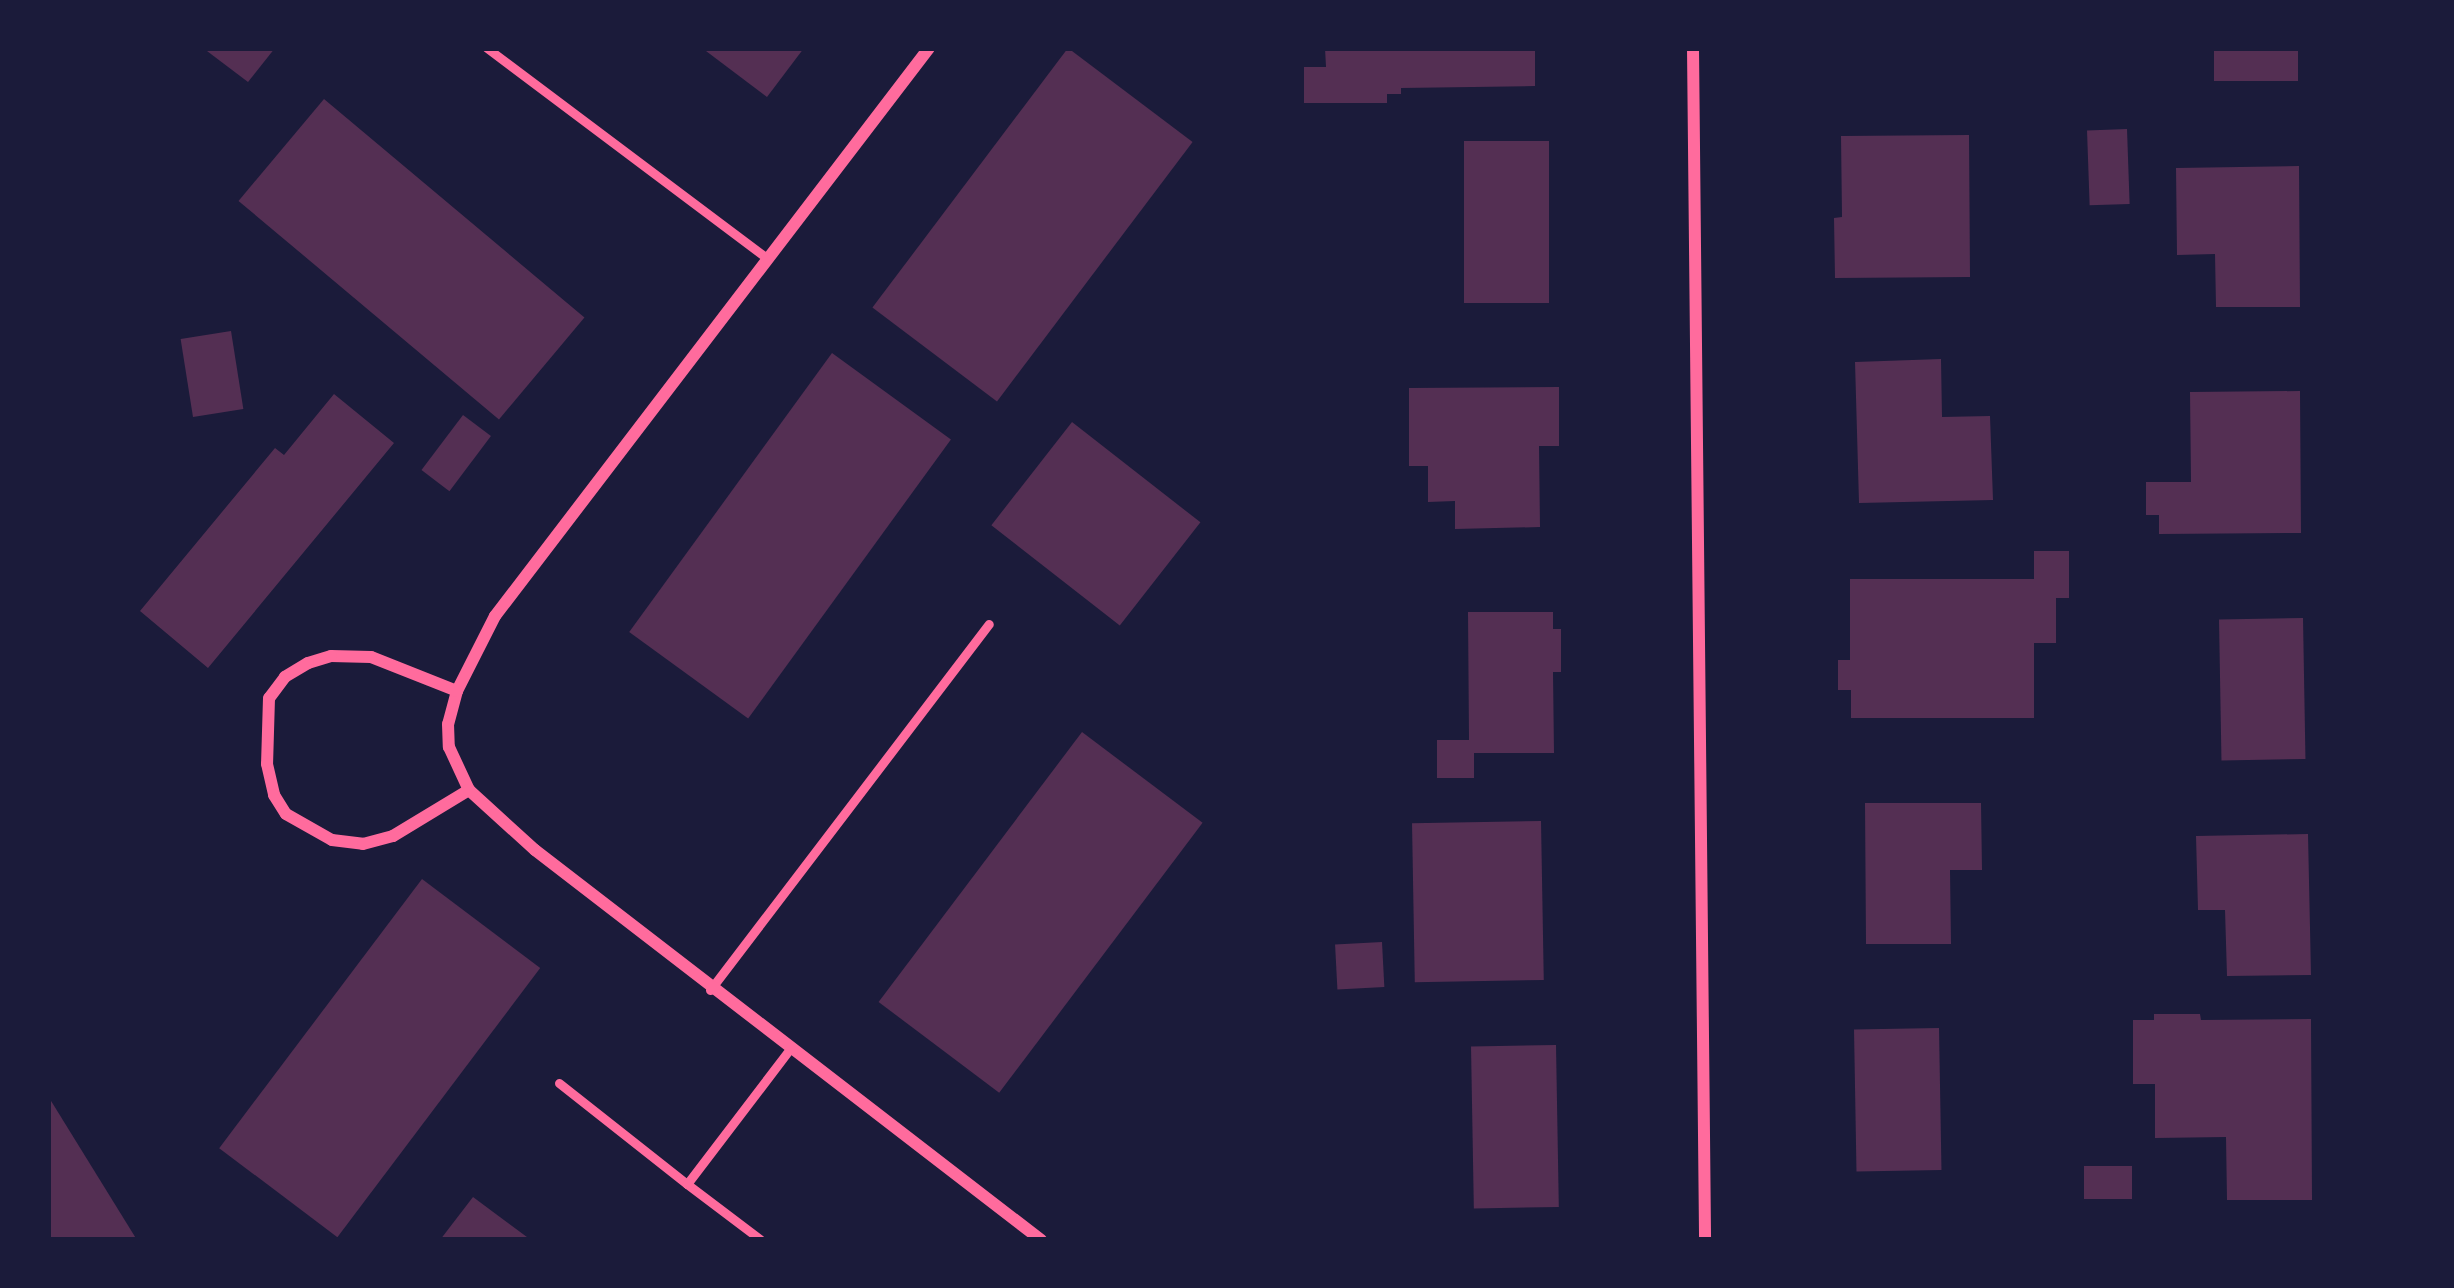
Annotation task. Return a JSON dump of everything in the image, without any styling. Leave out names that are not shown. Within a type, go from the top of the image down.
[{"type":"street","points":[[929,48],[495,616],[457,691],[448,724],[449,747],[469,790],[710,990],[1041,1240]]},
{"type":"street","points":[[1693,48],[1705,1240]]},
{"type":"street","points":[[457,691],[371,657],[332,656],[308,663],[285,677],[269,698],[267,764],[286,814],[332,840],[363,844],[393,836],[469,790]]},
{"type":"lane","points":[[487,48],[765,257]]},
{"type":"lane","points":[[710,990],[989,625]]},
{"type":"lane","points":[[686,1184],[789,1050]]},
{"type":"lane","points":[[559,1082],[761,1240]]},
{"type":"building","points":[[203,48],[275,48],[248,82]]},
{"type":"building","points":[[702,48],[804,48],[767,97]]},
{"type":"building","points":[[1068,48],[1193,142],[997,401],[872,308]]},
{"type":"building","points":[[1325,48],[1535,48],[1535,86],[1401,88],[1401,94],[1387,94],[1387,103],[1304,103],[1304,67],[1326,67]]},
{"type":"building","points":[[2214,48],[2298,48],[2298,81],[2214,81]]},
{"type":"building","points":[[324,99],[584,318],[499,419],[239,201]]},
{"type":"building","points":[[2127,129],[2130,204],[2090,205],[2087,130]]},
{"type":"building","points":[[1969,135],[1970,277],[1835,278],[1834,218],[1842,217],[1841,136]]},
{"type":"building","points":[[1464,141],[1549,141],[1549,303],[1464,303]]},
{"type":"building","points":[[2299,166],[2300,307],[2216,307],[2215,254],[2177,255],[2176,168]]},
{"type":"building","points":[[231,331],[243,409],[193,417],[181,339]]},
{"type":"building","points":[[832,353],[951,439],[748,719],[629,632]]},
{"type":"building","points":[[1941,359],[1942,417],[1990,416],[1993,500],[1859,503],[1855,362]]},
{"type":"building","points":[[1559,387],[1559,446],[1539,446],[1540,527],[1455,529],[1455,501],[1428,502],[1428,466],[1409,466],[1409,388]]},
{"type":"building","points":[[2300,391],[2301,533],[2159,534],[2159,515],[2146,515],[2146,482],[2191,482],[2190,392]]},
{"type":"building","points":[[334,394],[394,443],[208,668],[140,611],[275,448],[284,455]]},
{"type":"building","points":[[463,415],[491,436],[449,491],[421,470]]},
{"type":"building","points":[[1072,422],[1200,522],[1120,626],[991,525]]},
{"type":"building","points":[[2034,551],[2069,551],[2069,598],[2056,598],[2056,643],[2034,643],[2034,718],[1851,718],[1851,690],[1838,690],[1838,660],[1850,660],[1850,579],[2034,579]]},
{"type":"building","points":[[1468,612],[1553,612],[1553,629],[1561,629],[1561,672],[1553,672],[1554,753],[1474,753],[1474,778],[1437,778],[1437,740],[1469,740]]},
{"type":"building","points":[[2303,618],[2305,759],[2221,760],[2219,619]]},
{"type":"building","points":[[1082,732],[1203,823],[999,1093],[879,1002]]},
{"type":"building","points":[[1865,803],[1981,803],[1982,870],[1950,870],[1951,944],[1866,944]]},
{"type":"building","points":[[1541,821],[1544,980],[1415,982],[1412,823]]},
{"type":"building","points":[[2308,834],[2311,975],[2227,976],[2225,910],[2198,910],[2196,836]]},
{"type":"building","points":[[422,879],[540,968],[337,1237],[219,1148]]},
{"type":"building","points":[[1382,942],[1384,987],[1337,989],[1335,944]]},
{"type":"building","points":[[2154,1014],[2200,1014],[2201,1020],[2311,1019],[2312,1200],[2227,1200],[2226,1137],[2155,1138],[2155,1084],[2133,1084],[2133,1020],[2154,1020]]},
{"type":"building","points":[[1939,1028],[1941,1170],[1856,1171],[1854,1029]]},
{"type":"building","points":[[1556,1045],[1559,1207],[1474,1208],[1471,1046]]},
{"type":"building","points":[[48,1096],[137,1240],[48,1240]]},
{"type":"building","points":[[2084,1166],[2132,1166],[2132,1199],[2084,1199]]},
{"type":"building","points":[[473,1197],[531,1240],[440,1240]]}]
